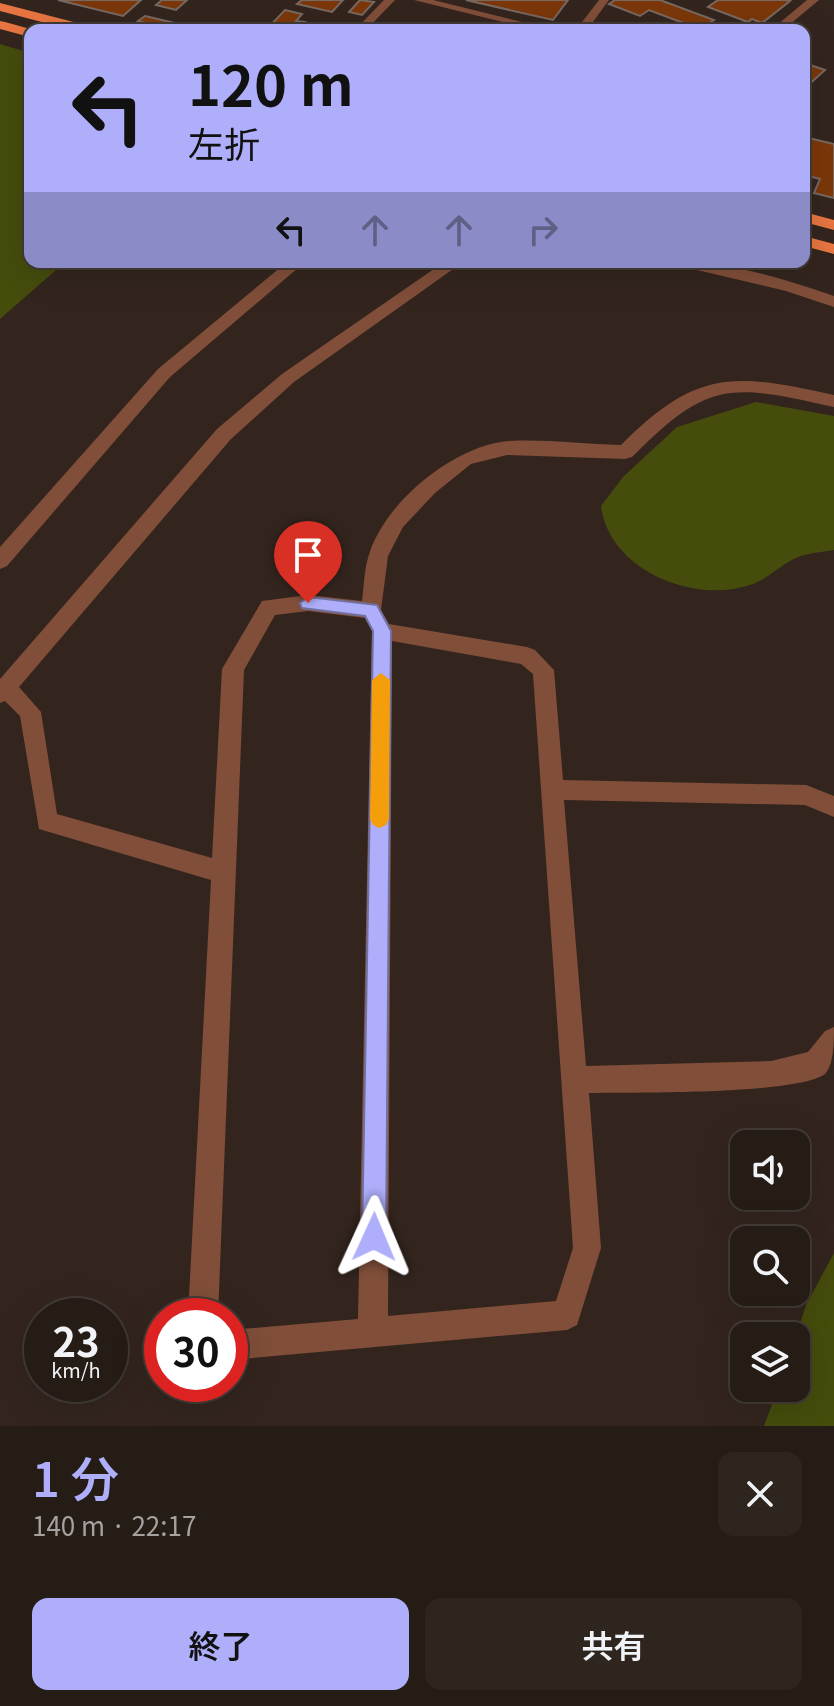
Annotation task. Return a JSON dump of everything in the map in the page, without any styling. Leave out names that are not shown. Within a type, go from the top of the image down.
[{"type":"highway","points":[[0,7],[65,24]]},
{"type":"highway","points":[[0,25],[24,31]]},
{"type":"highway","points":[[810,219],[834,225]]},
{"type":"highway","points":[[810,243],[834,249]]},
{"type":"street","points":[[0,561],[164,373],[290,268]]},
{"type":"street","points":[[223,872],[47,822],[30,712],[3,691],[224,434],[288,378],[446,268]]},
{"type":"street","points":[[711,268],[791,287],[834,302]]},
{"type":"street","points":[[373,1332],[378,556],[395,522],[428,488],[465,459],[507,448],[625,452],[652,423],[696,392],[740,383],[834,401]]},
{"type":"street","points":[[204,1298],[233,669],[269,607],[308,603],[527,656],[543,670],[587,1248],[567,1315],[248,1343]]},
{"type":"street","points":[[552,790],[806,795],[834,807]]},
{"type":"street","points":[[574,1080],[771,1074],[816,1064],[834,1040]]},
{"type":"lane","points":[[366,24],[390,0]]},
{"type":"lane","points":[[419,0],[523,24]]},
{"type":"lane","points":[[586,24],[604,0]]},
{"type":"lane","points":[[784,24],[814,0]]},
{"type":"green space","points":[[0,44],[24,51],[24,268],[58,268],[0,319]]},
{"type":"green space","points":[[756,402],[834,416],[834,550],[798,557],[756,583],[728,590],[704,590],[657,577],[620,548],[607,529],[601,506],[623,477],[677,427]]},
{"type":"green space","points":[[834,1253],[834,1426],[764,1426],[773,1402],[810,1402],[810,1322],[801,1322],[806,1306],[810,1306],[810,1298]]},
{"type":"building","points":[[58,0],[141,0],[123,16]]},
{"type":"building","points":[[162,0],[187,0],[176,10],[156,5]]},
{"type":"building","points":[[302,0],[343,0],[332,12],[297,4]]},
{"type":"building","points":[[360,0],[374,2],[362,15],[349,12]]},
{"type":"building","points":[[466,0],[568,0],[553,20]]},
{"type":"building","points":[[615,0],[660,0],[714,20],[708,24],[686,24],[649,10],[640,16],[609,4]]},
{"type":"building","points":[[718,0],[790,1],[762,23],[752,19],[748,22],[708,7]]},
{"type":"building","points":[[285,10],[302,14],[296,21],[305,22],[303,24],[272,24]]},
{"type":"building","points":[[145,16],[179,24],[149,24],[138,21]]},
{"type":"building","points":[[810,65],[825,70],[810,84]]},
{"type":"building","points":[[810,138],[834,144],[834,198],[814,193],[820,179],[810,176]]},
{"type":"slow traffic","points":[[379,819],[381,680]]},
{"type":"route","points":[[308,603],[371,610],[382,631],[374,1237]]}]
